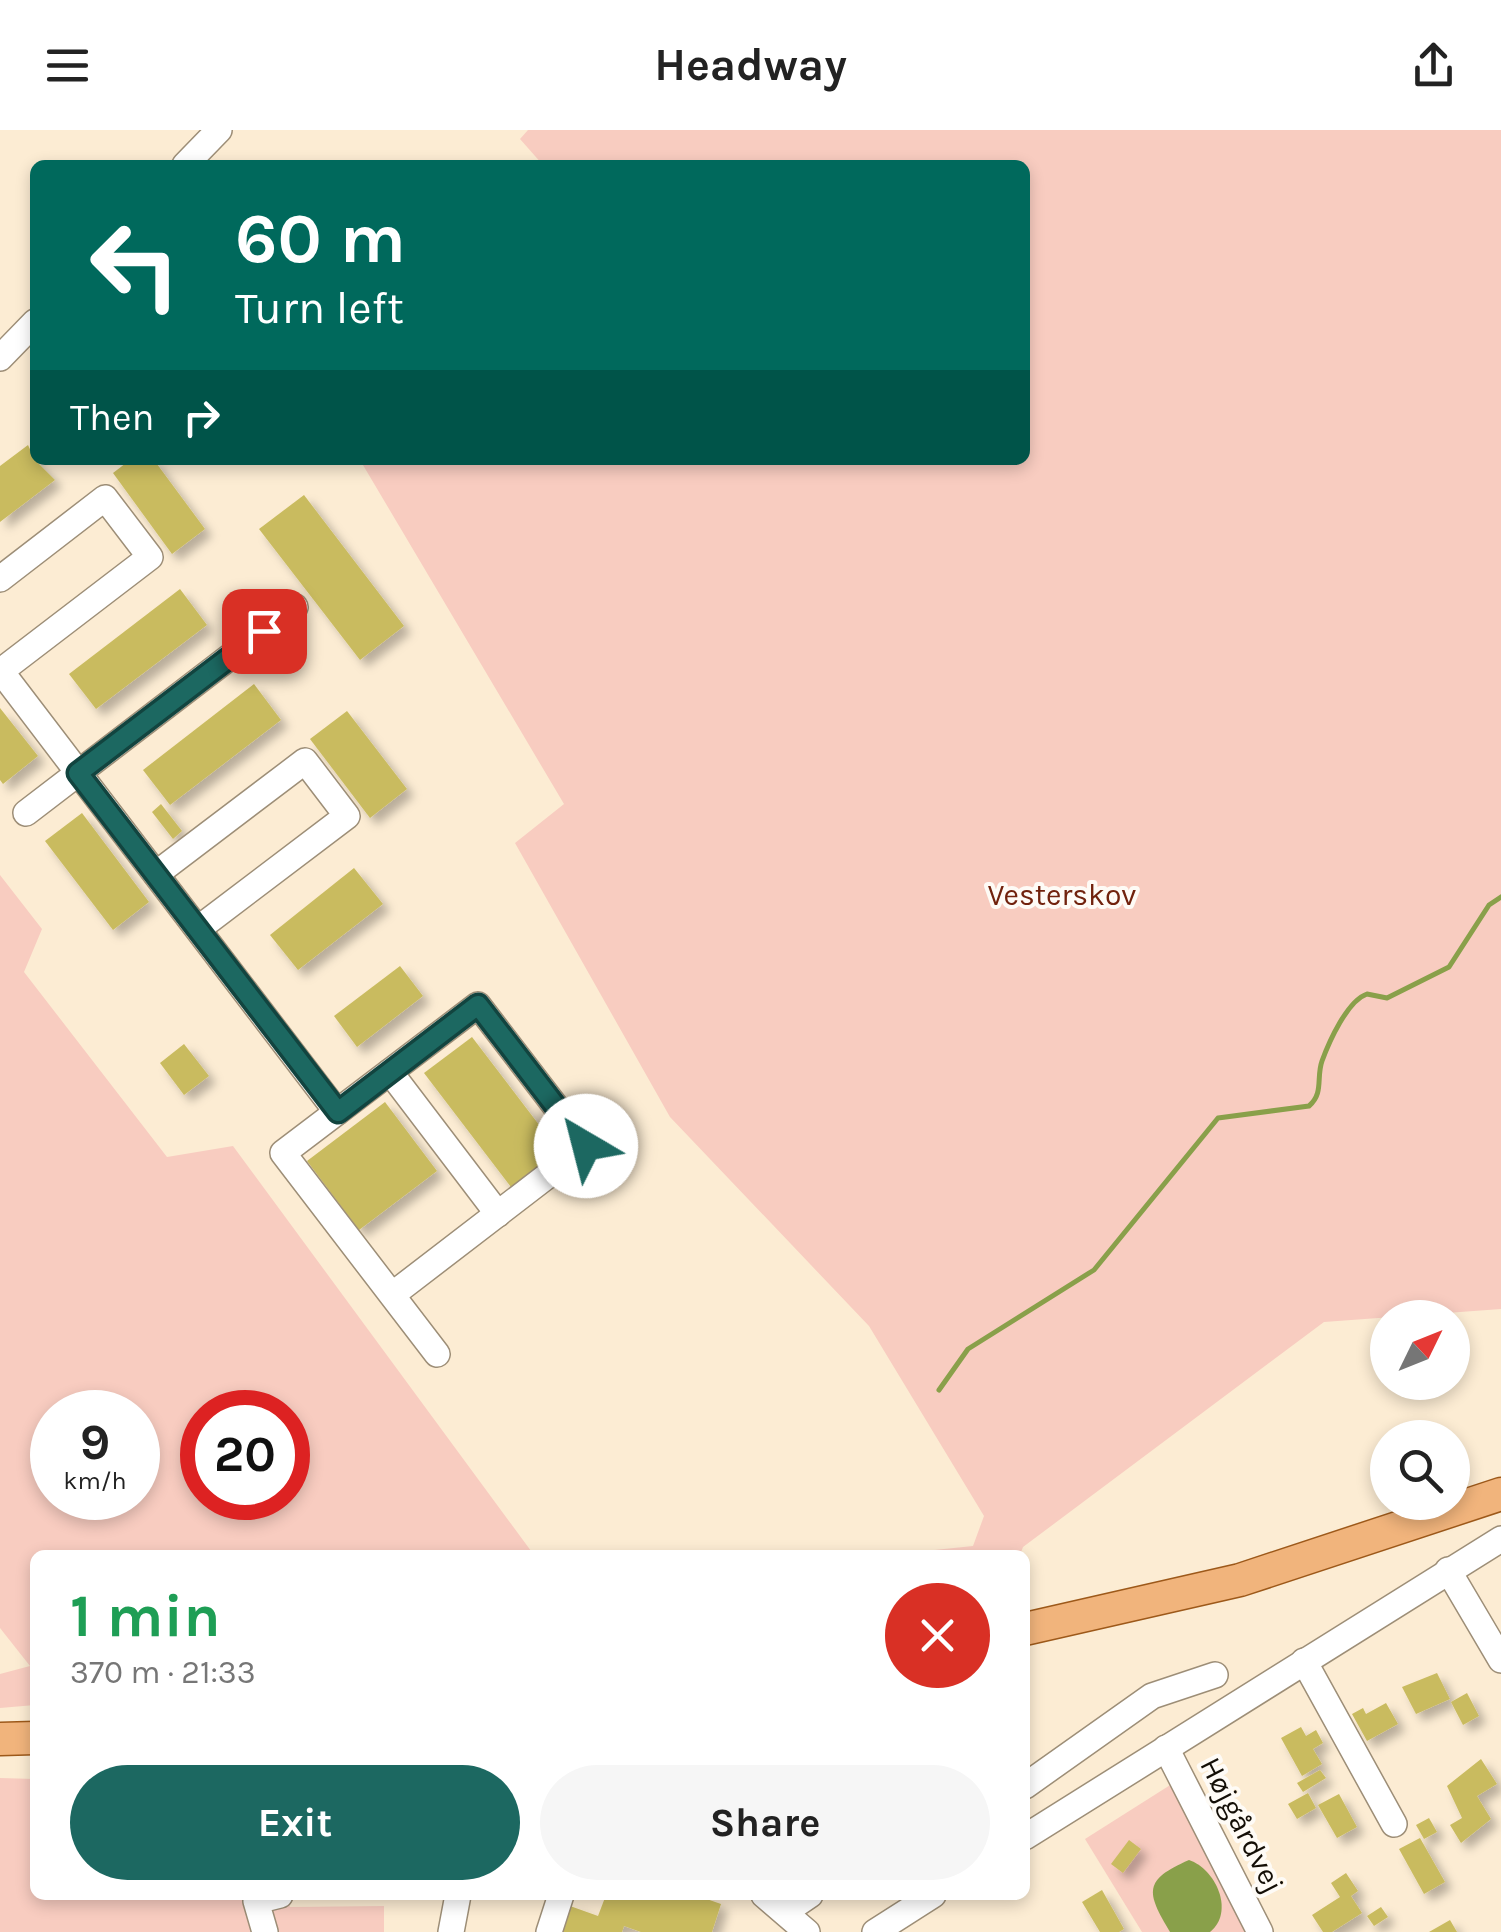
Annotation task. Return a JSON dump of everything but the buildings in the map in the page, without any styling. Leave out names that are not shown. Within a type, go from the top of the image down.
[{"type":"main road","points":[[1470,1485],[1501,1473]]},
{"type":"main road","points":[[1030,1627],[1240,1580],[1501,1494]]},
{"type":"main road","points":[[1030,1608],[1175,1577],[1370,1519]]},
{"type":"main road","points":[[0,1739],[30,1738]]},
{"type":"street","points":[[190,160],[218,130]]},
{"type":"street","points":[[0,358],[30,327]]},
{"type":"street","points":[[0,579],[106,498],[150,557],[0,670],[338,1112]]},
{"type":"street","points":[[26,813],[295,607]]},
{"type":"street","points":[[156,874],[305,761],[347,816],[198,930]]},
{"type":"street","points":[[392,1295],[586,1146],[478,1005],[283,1153],[437,1354]]},
{"type":"street","points":[[390,1072],[498,1214]]},
{"type":"street","points":[[1030,1834],[1501,1539]]},
{"type":"street","points":[[1448,1570],[1501,1660]]},
{"type":"street","points":[[1304,1661],[1394,1824]]},
{"type":"street","points":[[1030,1782],[1152,1696],[1215,1675]]},
{"type":"street","name":"Højgårdvej","points":[[1166,1748],[1260,1932]]},
{"type":"street","points":[[260,1900],[256,1901],[266,1932]]},
{"type":"street","points":[[451,1932],[457,1900]]},
{"type":"street","points":[[469,1932],[474,1900]]},
{"type":"street","points":[[549,1932],[559,1900]]},
{"type":"street","points":[[770,1900],[807,1932]]},
{"type":"street","points":[[785,1912],[803,1900]]},
{"type":"street","points":[[875,1932],[925,1900]]},
{"type":"green space","name":"Vesterskov","points":[[528,130],[1501,130],[1501,1309],[1470,1311],[1470,1300],[1370,1300],[1370,1319],[1324,1322],[1022,1550],[934,1550],[973,1546],[984,1516],[869,1326],[670,1117],[515,843],[564,804],[363,465],[1030,465],[1030,160],[539,160],[520,139]]},
{"type":"green space","points":[[0,875],[42,929],[24,972],[167,1157],[233,1146],[530,1550],[30,1550],[30,1666],[0,1628]]},
{"type":"green space","points":[[30,1666],[30,1705],[0,1708],[0,1674]]},
{"type":"green space","points":[[0,1778],[30,1779],[30,1900],[287,1900],[290,1907],[384,1906],[384,1932],[0,1932]]},
{"type":"green space","points":[[1175,1782],[1250,1932],[1142,1932],[1085,1839]]},
{"type":"shaded area","points":[[1189,1860],[1207,1872],[1219,1892],[1221,1914],[1210,1932],[1170,1932],[1153,1897],[1156,1881]]},
{"type":"waterway","points":[[939,1390],[968,1349],[1094,1270],[1218,1118],[1309,1106],[1317,1096],[1320,1067],[1329,1044],[1353,1005],[1367,994],[1387,998],[1449,967],[1489,905],[1501,897]]},
{"type":"route","points":[[264,631],[78,773],[338,1112],[478,1005],[586,1146]]}]
